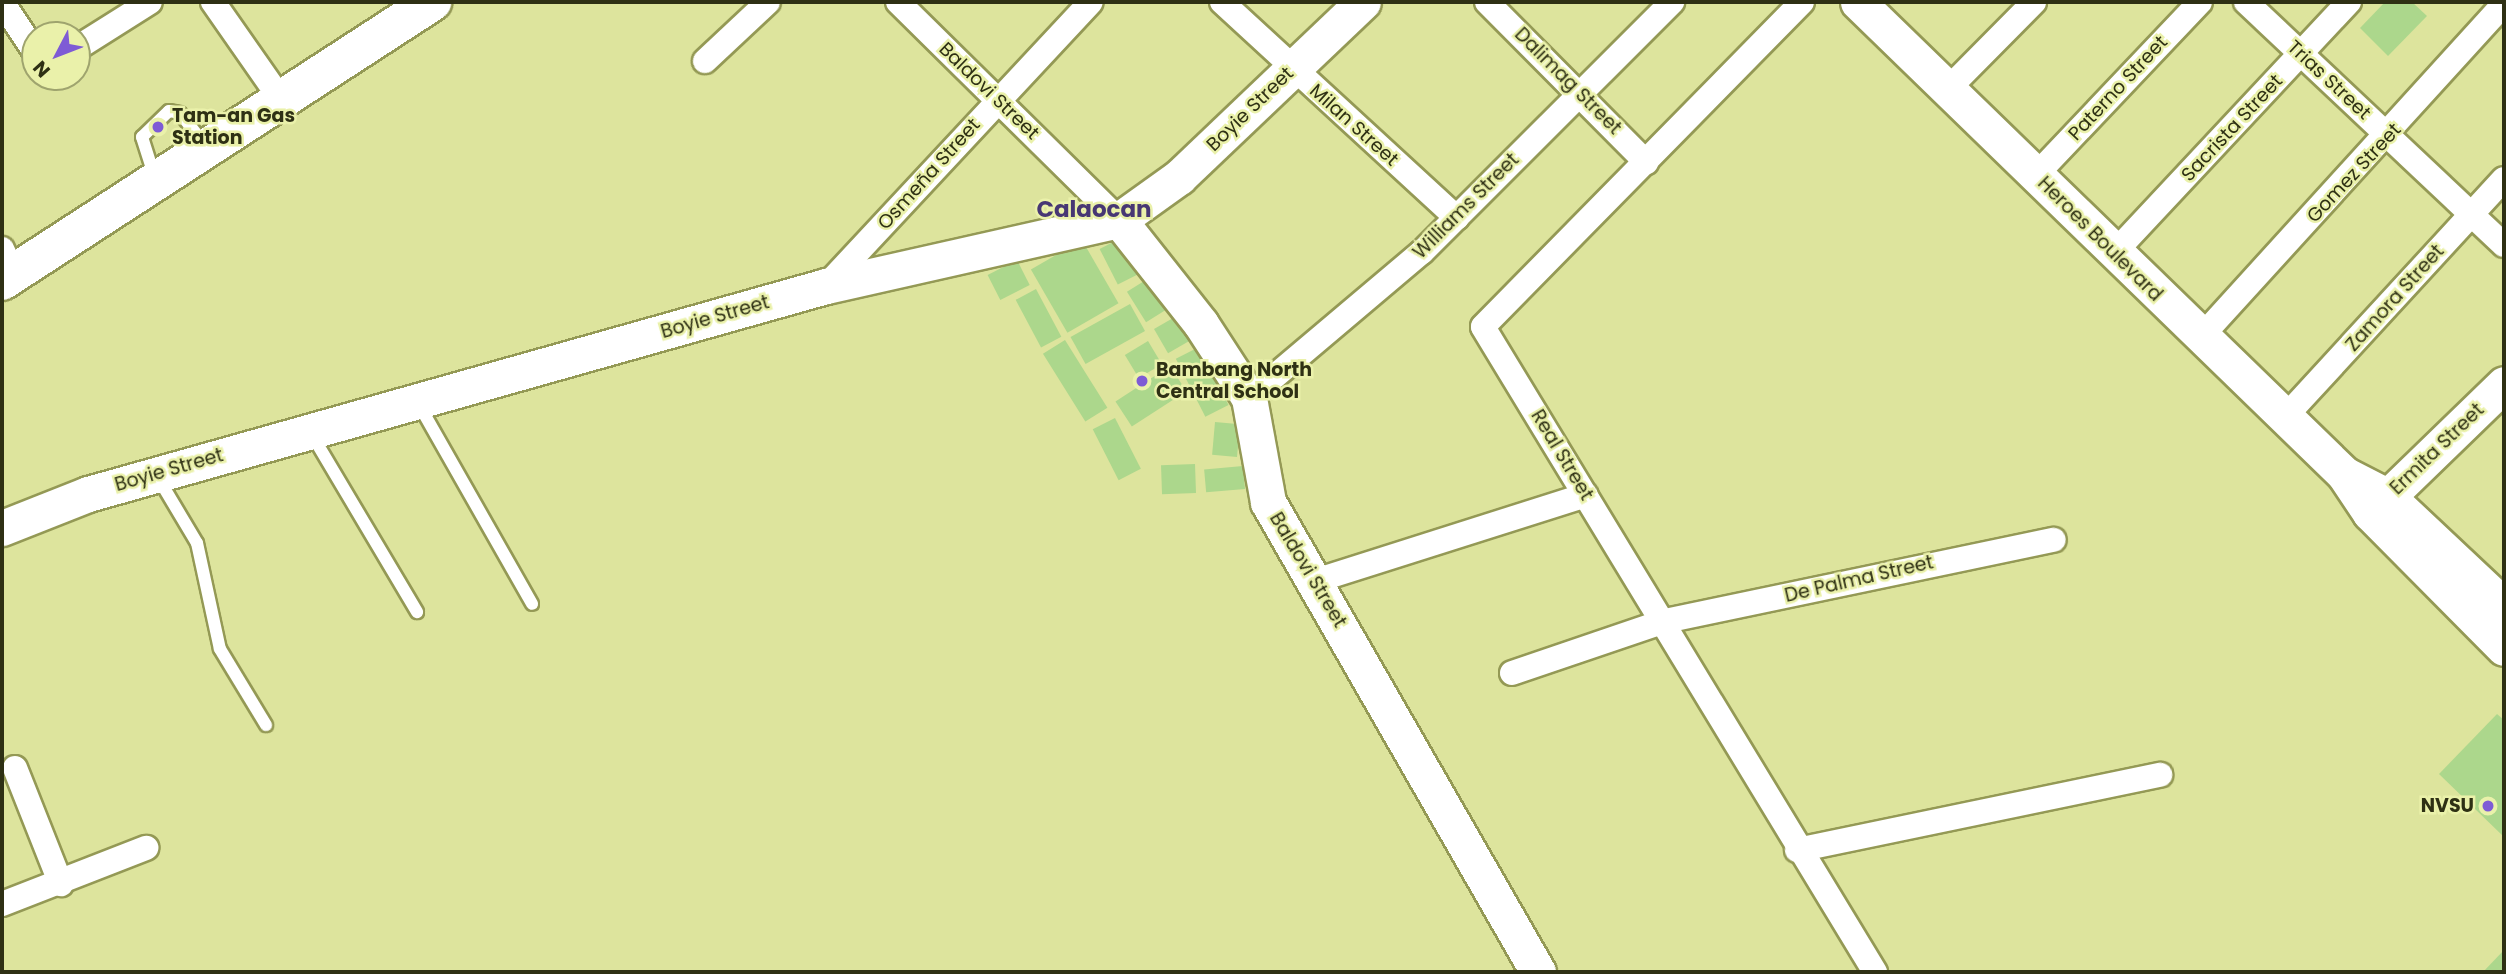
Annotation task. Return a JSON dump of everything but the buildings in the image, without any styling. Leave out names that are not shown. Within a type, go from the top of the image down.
[{"type":"main road","points":[[5,268],[209,149],[432,2]]},
{"type":"street","points":[[2,2],[21,31]]},
{"type":"street","points":[[91,39],[149,2]]},
{"type":"street","points":[[213,2],[282,101]]},
{"type":"street","points":[[705,61],[768,2]]},
{"type":"street","name":"Baldovi Street","points":[[898,2],[1119,220],[1201,324],[1249,398],[1268,502],[1538,972]]},
{"type":"street","name":"Osmeña Street","points":[[826,286],[996,99],[1091,2]]},
{"type":"street","name":"Milan Street","points":[[1222,2],[1291,69],[1457,218]]},
{"type":"street","name":"Boyie Street","points":[[2,528],[156,474],[826,286],[1119,220],[1179,177],[1363,2]]},
{"type":"street","name":"Dalimag Street","points":[[1487,2],[1580,90],[1646,162]]},
{"type":"street","name":"Williams Street","points":[[1249,398],[1457,218],[1580,90],[1672,2]]},
{"type":"street","name":"Real Street","points":[[1802,2],[1483,327],[1665,621],[1797,850],[1875,972]]},
{"type":"street","name":"Heroes Boulevard","points":[[1858,2],[1949,88],[2200,338],[2344,474],[2504,606]]},
{"type":"street","points":[[1949,88],[2034,2]]},
{"type":"street","name":"Paterno Street","points":[[2036,175],[2200,2]]},
{"type":"street","name":"Trias Street","points":[[2246,2],[2504,244]]},
{"type":"street","name":"Sacrista Street","points":[[2114,253],[2349,2]]},
{"type":"street","name":"Gomez Street","points":[[2200,338],[2390,137],[2496,10]]},
{"type":"street","name":"Zamora Street","points":[[2285,417],[2504,179]]},
{"type":"street","name":"Ermita Street","points":[[2379,504],[2504,384]]},
{"type":"street","points":[[1315,581],[1586,495]]},
{"type":"street","name":"Heroes Boulevard","points":[[2379,504],[2504,647]]},
{"type":"street","name":"De Palma Street","points":[[1511,673],[1665,621],[2054,540]]},
{"type":"street","points":[[15,768],[61,884]]},
{"type":"street","points":[[1797,850],[2160,775]]},
{"type":"street","points":[[2,904],[61,884],[146,848]]},
{"type":"lane","points":[[156,181],[142,137],[169,111],[180,113],[209,149]]},
{"type":"lane","points":[[416,400],[532,604]]},
{"type":"lane","points":[[309,430],[417,612]]},
{"type":"lane","points":[[156,474],[197,542],[220,649],[266,725]]},
{"type":"place","name":"Tam-an Gas Station","points":[[158,127]]},
{"type":"place","name":"Bambang North Central School","points":[[1142,381]]},
{"type":"place","name":"NVSU","points":[[2488,806]]},
{"type":"district","name":"Calaocan","points":[[1094,209]]}]
